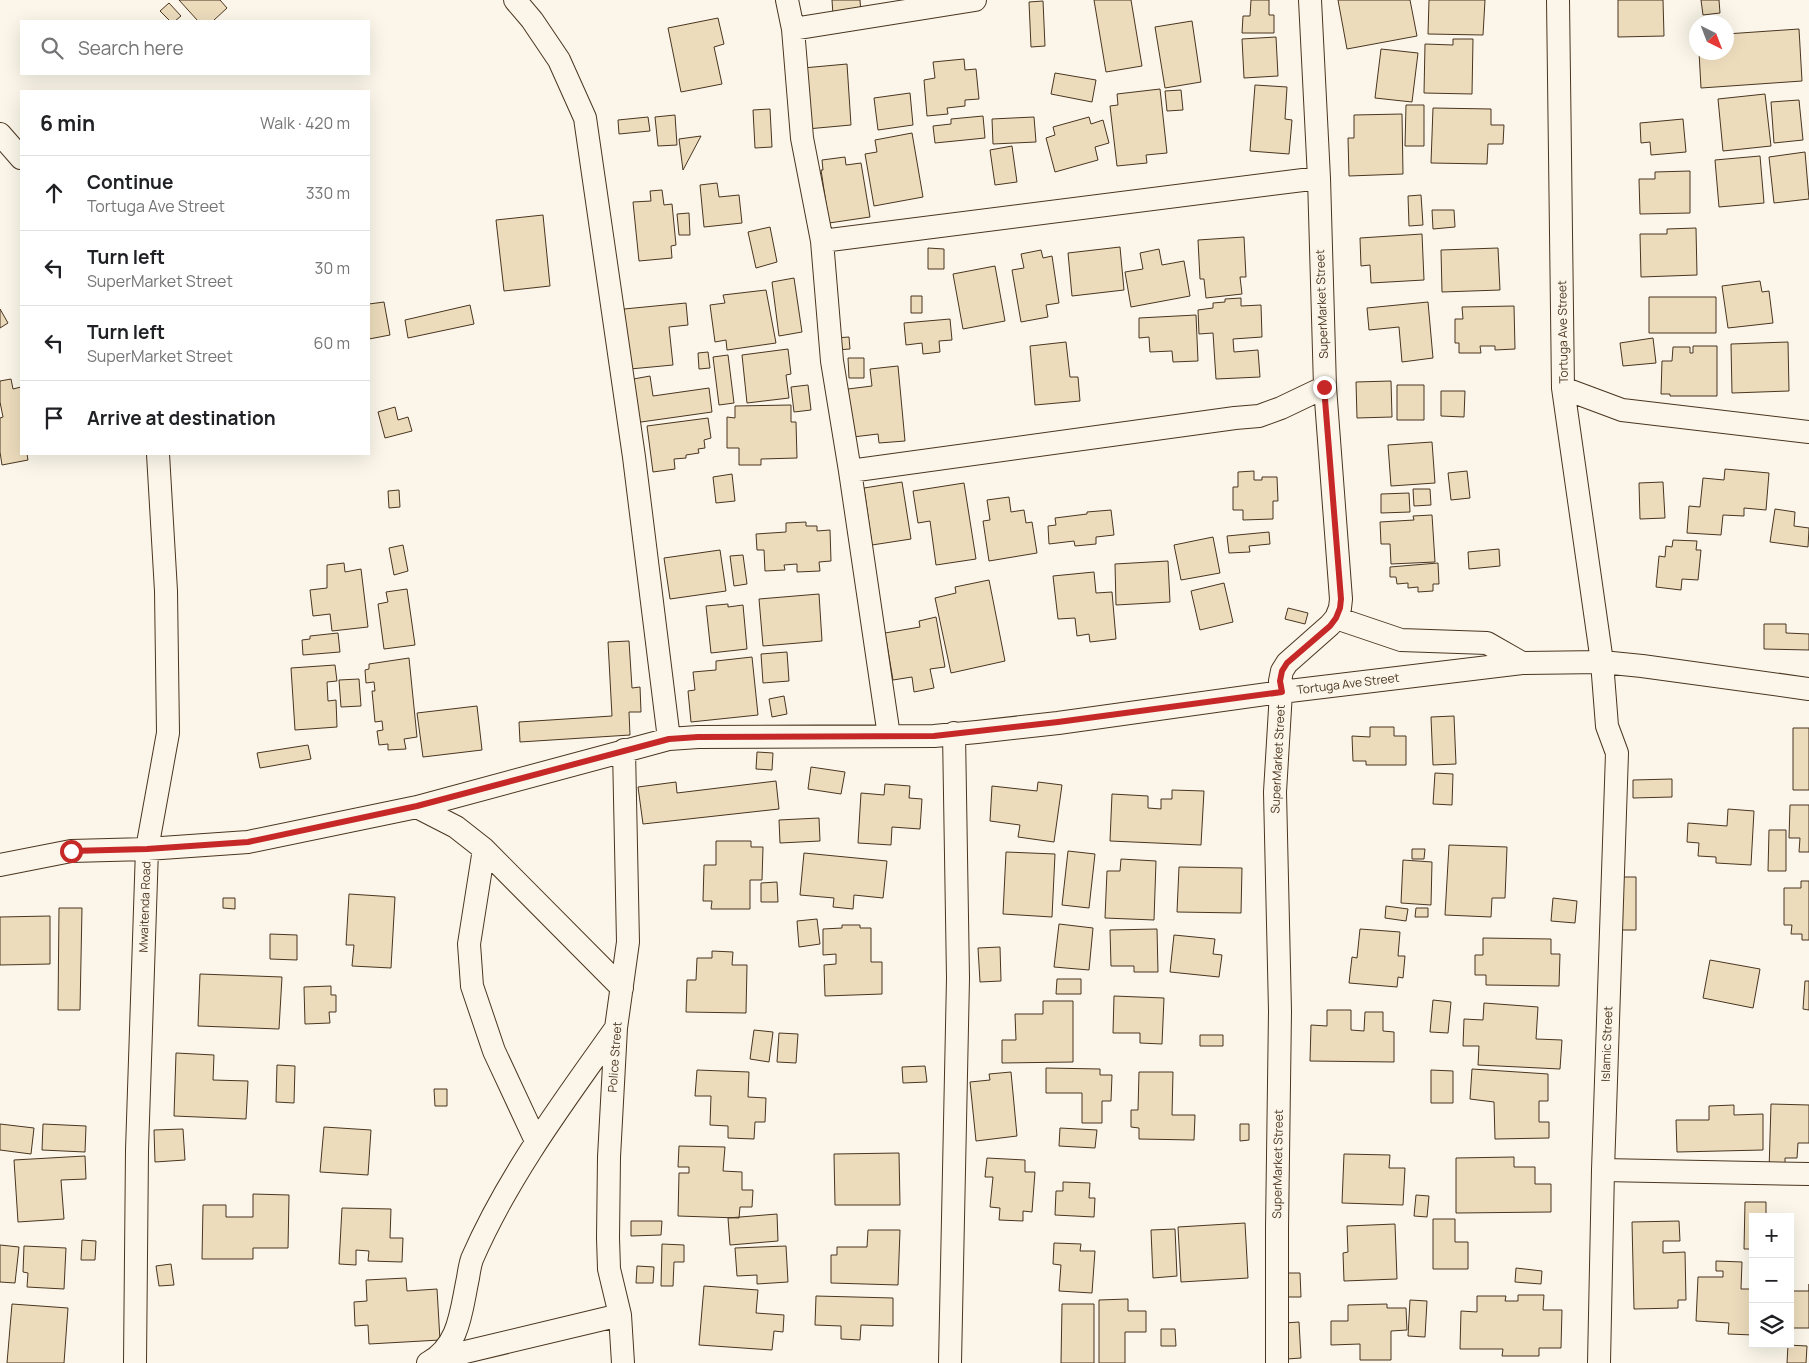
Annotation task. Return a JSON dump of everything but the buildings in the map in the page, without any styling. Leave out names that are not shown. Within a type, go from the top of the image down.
[{"type":"street","points":[[515,0],[532,20],[559,60],[585,118],[634,457],[669,739]]},
{"type":"street","points":[[787,0],[794,29],[802,138],[822,241],[832,361],[889,736]]},
{"type":"street","points":[[794,29],[975,0]]},
{"type":"street","name":"SuperMarket Street","points":[[1277,1363],[1280,1011],[1275,792],[1282,692],[1280,681],[1282,671],[1287,663],[1330,626],[1336,618],[1341,599],[1324,387],[1319,178],[1310,0]]},
{"type":"street","name":"Tortuga Ave Street","points":[[1558,0],[1563,388],[1602,662]]},
{"type":"street","points":[[0,134],[20,157]]},
{"type":"street","points":[[822,241],[1319,178]]},
{"type":"street","points":[[850,471],[1259,416],[1281,408],[1324,387]]},
{"type":"street","points":[[1563,388],[1622,410],[1809,432]]},
{"type":"street","name":"Mwaitenda Road","points":[[135,1363],[137,1150],[147,849],[168,733],[166,591],[158,455]]},
{"type":"street","points":[[1336,618],[1401,640],[1487,643],[1522,663]]},
{"type":"street","name":"Tortuga Ave Street","points":[[0,865],[71,851],[147,849],[248,842],[417,806],[669,739],[698,737],[934,736],[954,732],[977,732],[1522,663],[1602,662],[1652,667],[1809,689]]},
{"type":"street","name":"Islamic Street","points":[[1599,1363],[1603,1170],[1617,753],[1607,726],[1602,662]]},
{"type":"street","points":[[950,1363],[958,978],[954,732]]},
{"type":"street","name":"Police Street","points":[[622,1363],[620,1315],[609,1269],[608,1238],[609,1157],[616,1028],[628,942],[624,750]]},
{"type":"street","points":[[417,806],[456,827],[484,849],[622,988]]},
{"type":"street","points":[[484,849],[469,944],[472,986],[494,1051],[536,1141]]},
{"type":"street","points":[[432,1361],[448,1349],[455,1336],[471,1262],[484,1234],[536,1141],[616,1028]]},
{"type":"street","points":[[1603,1170],[1809,1174]]},
{"type":"street","points":[[432,1361],[620,1315]]},
{"type":"route","points":[[71,851],[147,849],[248,842],[417,806],[669,739],[698,737],[934,736],[954,732],[977,732],[1058,722],[1282,692],[1280,681],[1282,671],[1287,663],[1321,631],[1330,626],[1340,608],[1341,599],[1324,387]]}]
